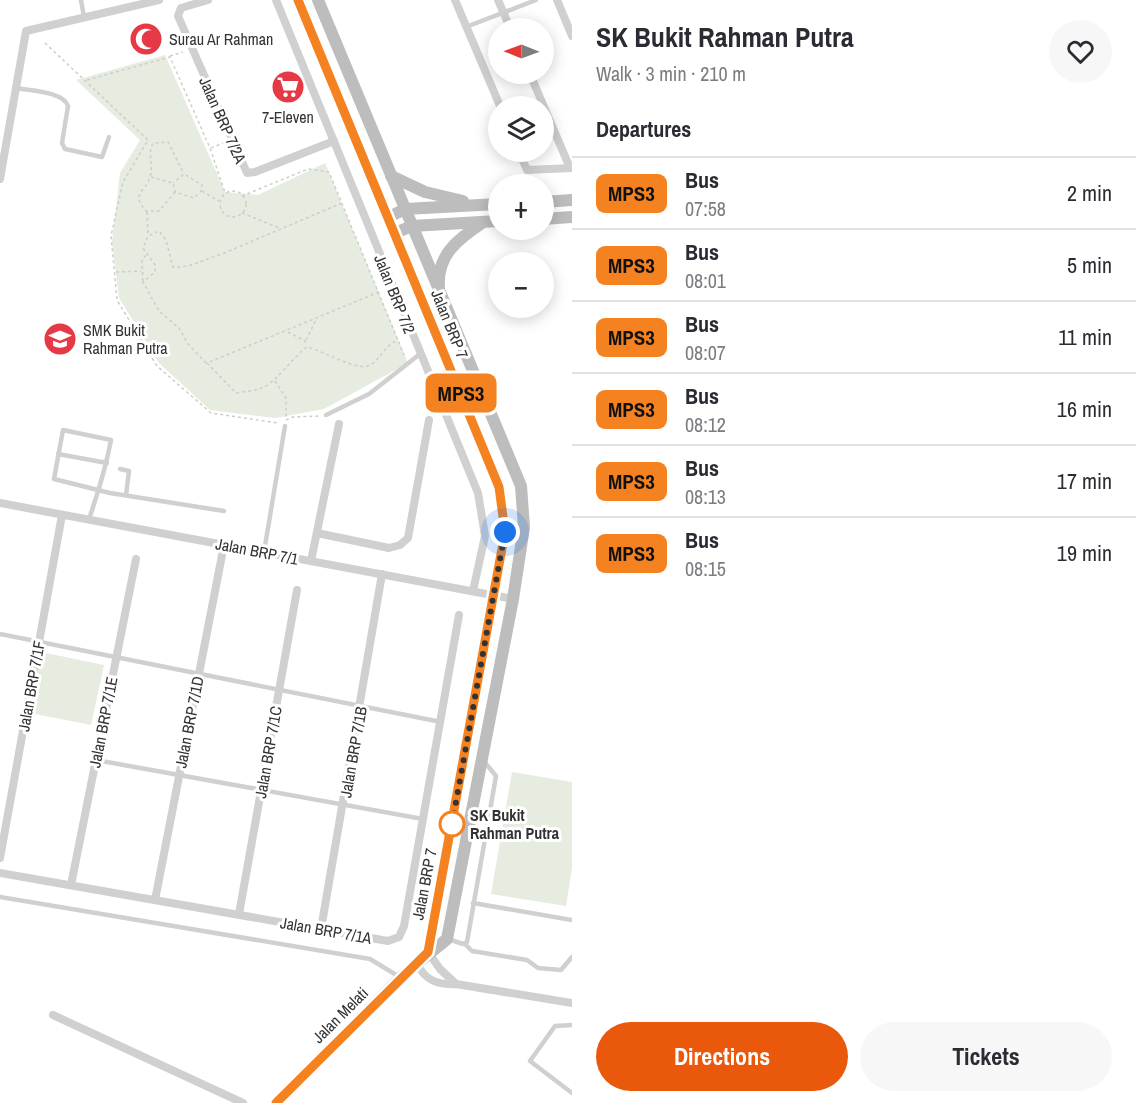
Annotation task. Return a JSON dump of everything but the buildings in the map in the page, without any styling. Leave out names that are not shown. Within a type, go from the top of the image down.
[{"type":"main road","name":"Jalan BRP 7","points":[[298,0],[499,487],[505,532],[428,952]]},
{"type":"main road","name":"Jalan BRP 7","points":[[318,0],[521,486],[524,527],[513,599],[447,939]]},
{"type":"main road","points":[[391,176],[436,196],[488,203]]},
{"type":"main road","points":[[554,201],[572,200]]},
{"type":"main road","points":[[389,217],[405,209],[488,204]]},
{"type":"main road","points":[[554,218],[572,217]]},
{"type":"main road","points":[[439,289],[438,278],[446,255],[461,236],[483,222]]},
{"type":"main road","points":[[395,233],[412,226],[488,222]]},
{"type":"main road","points":[[428,952],[447,939]]},
{"type":"main road","name":"Jalan Melati","points":[[276,1103],[428,952]]},
{"type":"street","points":[[0,179],[26,31],[159,0]]},
{"type":"street","name":"Jalan BRP 7/2A","points":[[208,0],[181,8],[178,16],[247,173],[255,172],[334,141]]},
{"type":"street","name":"Jalan BRP 7/2","points":[[276,0],[483,511],[486,536],[473,591]]},
{"type":"street","points":[[455,0],[496,96]]},
{"type":"street","points":[[498,0],[506,18]]},
{"type":"street","points":[[557,0],[572,36]]},
{"type":"street","points":[[523,162],[527,170],[571,168],[534,84]]},
{"type":"street","points":[[317,533],[389,548],[400,545],[408,538],[429,420]]},
{"type":"street","points":[[311,561],[339,424]]},
{"type":"street","name":"Jalan BRP 7/1","points":[[0,503],[513,599]]},
{"type":"street","name":"Jalan BRP 7/1F","points":[[0,858],[62,515]]},
{"type":"street","name":"Jalan BRP 7/1D","points":[[155,900],[224,545]]},
{"type":"street","name":"Jalan BRP 7/1E","points":[[71,885],[136,559]]},
{"type":"street","name":"Jalan BRP 7/1B","points":[[321,929],[382,574]]},
{"type":"street","name":"Jalan BRP 7/1C","points":[[239,914],[297,590]]},
{"type":"street","name":"Jalan BRP 7/1A","points":[[0,873],[388,941],[399,937],[404,926],[459,615]]},
{"type":"street","points":[[428,952],[440,969],[456,984]]},
{"type":"street","points":[[417,964],[427,978],[442,985],[456,984],[572,1003]]},
{"type":"street","points":[[53,1015],[243,1103]]},
{"type":"lane","points":[[81,0],[84,17]]},
{"type":"lane","points":[[466,27],[536,0]]},
{"type":"lane","points":[[16,88],[66,100],[68,106],[62,143],[65,149],[102,157],[109,137]]},
{"type":"lane","points":[[326,415],[369,394],[420,354]]},
{"type":"lane","points":[[264,552],[285,423]]},
{"type":"lane","points":[[89,519],[99,489],[107,463],[111,440],[63,430],[54,479],[99,489],[126,495],[224,511]]},
{"type":"lane","points":[[58,454],[107,463]]},
{"type":"lane","points":[[120,469],[129,471],[126,495]]},
{"type":"lane","points":[[0,634],[441,722]]},
{"type":"lane","points":[[96,760],[423,819]]},
{"type":"lane","points":[[465,944],[496,776],[483,760]]},
{"type":"lane","points":[[0,897],[370,959],[401,977]]},
{"type":"lane","points":[[473,903],[572,920]]},
{"type":"lane","points":[[447,939],[465,944],[472,951],[527,960],[538,968],[561,970],[572,957]]},
{"type":"lane","points":[[572,1025],[555,1026],[530,1061],[572,1093]]},
{"type":"path","points":[[45,43],[148,140],[153,143],[168,142],[184,174],[202,185],[201,191],[194,198],[175,192]]},
{"type":"path","points":[[86,81],[192,49]]},
{"type":"path","points":[[170,57],[210,148],[225,193]]},
{"type":"path","points":[[148,140],[123,182],[111,236],[117,300],[157,366],[211,413],[285,424],[292,417],[326,415]]},
{"type":"path","points":[[210,148],[231,141]]},
{"type":"path","points":[[143,282],[155,272],[155,265],[142,248],[148,236],[146,211],[140,203],[139,192],[150,177],[149,151],[153,143]]},
{"type":"path","points":[[242,196],[308,169],[329,172],[408,364]]},
{"type":"path","points":[[173,183],[184,174]]},
{"type":"path","points":[[150,177],[173,183]]},
{"type":"path","points":[[173,183],[175,192]]},
{"type":"path","points":[[201,191],[219,202],[222,211],[229,216],[242,213],[281,229]]},
{"type":"path","points":[[219,202],[225,193],[236,191],[246,200],[242,213]]},
{"type":"path","points":[[146,211],[159,212],[175,192]]},
{"type":"path","points":[[148,236],[159,231],[166,240],[173,267],[189,268],[203,259],[222,254],[342,203]]},
{"type":"path","points":[[146,255],[142,271],[143,282],[159,311],[179,328],[188,344],[236,393],[262,388],[274,380],[290,360],[307,347]]},
{"type":"path","points":[[114,272],[142,271]]},
{"type":"path","points":[[207,363],[379,292]]},
{"type":"path","points":[[305,341],[316,319]]},
{"type":"path","points":[[286,331],[305,341],[307,347]]},
{"type":"path","points":[[307,347],[324,351],[348,364],[363,367],[373,364],[387,344],[398,340]]},
{"type":"path","points":[[274,380],[286,398],[285,423]]},
{"type":"shaded area","points":[[165,55],[225,192],[258,195],[325,163],[408,363],[324,409],[275,418],[210,410],[159,363],[119,298],[112,242],[120,173],[140,140],[76,80]]},
{"type":"shaded area","points":[[41,652],[104,665],[91,725],[30,713]]},
{"type":"shaded area","points":[[512,772],[572,782],[572,868],[566,906],[491,894]]},
{"type":"bus line","name":"MPS3","points":[[276,1103],[428,952],[505,532],[504,504],[499,487],[298,0]]},
{"type":"place","name":"Surau Ar Rahman","points":[[146,39]]},
{"type":"place","name":"7-Eleven","points":[[288,87]]},
{"type":"place","name":"SMK Bukit Rahman Putra","points":[[60,339]]},
{"type":"place","name":"SK Bukit Rahman Putra","points":[[452,824]]},
{"type":"route","points":[[452,824],[505,532]]}]
